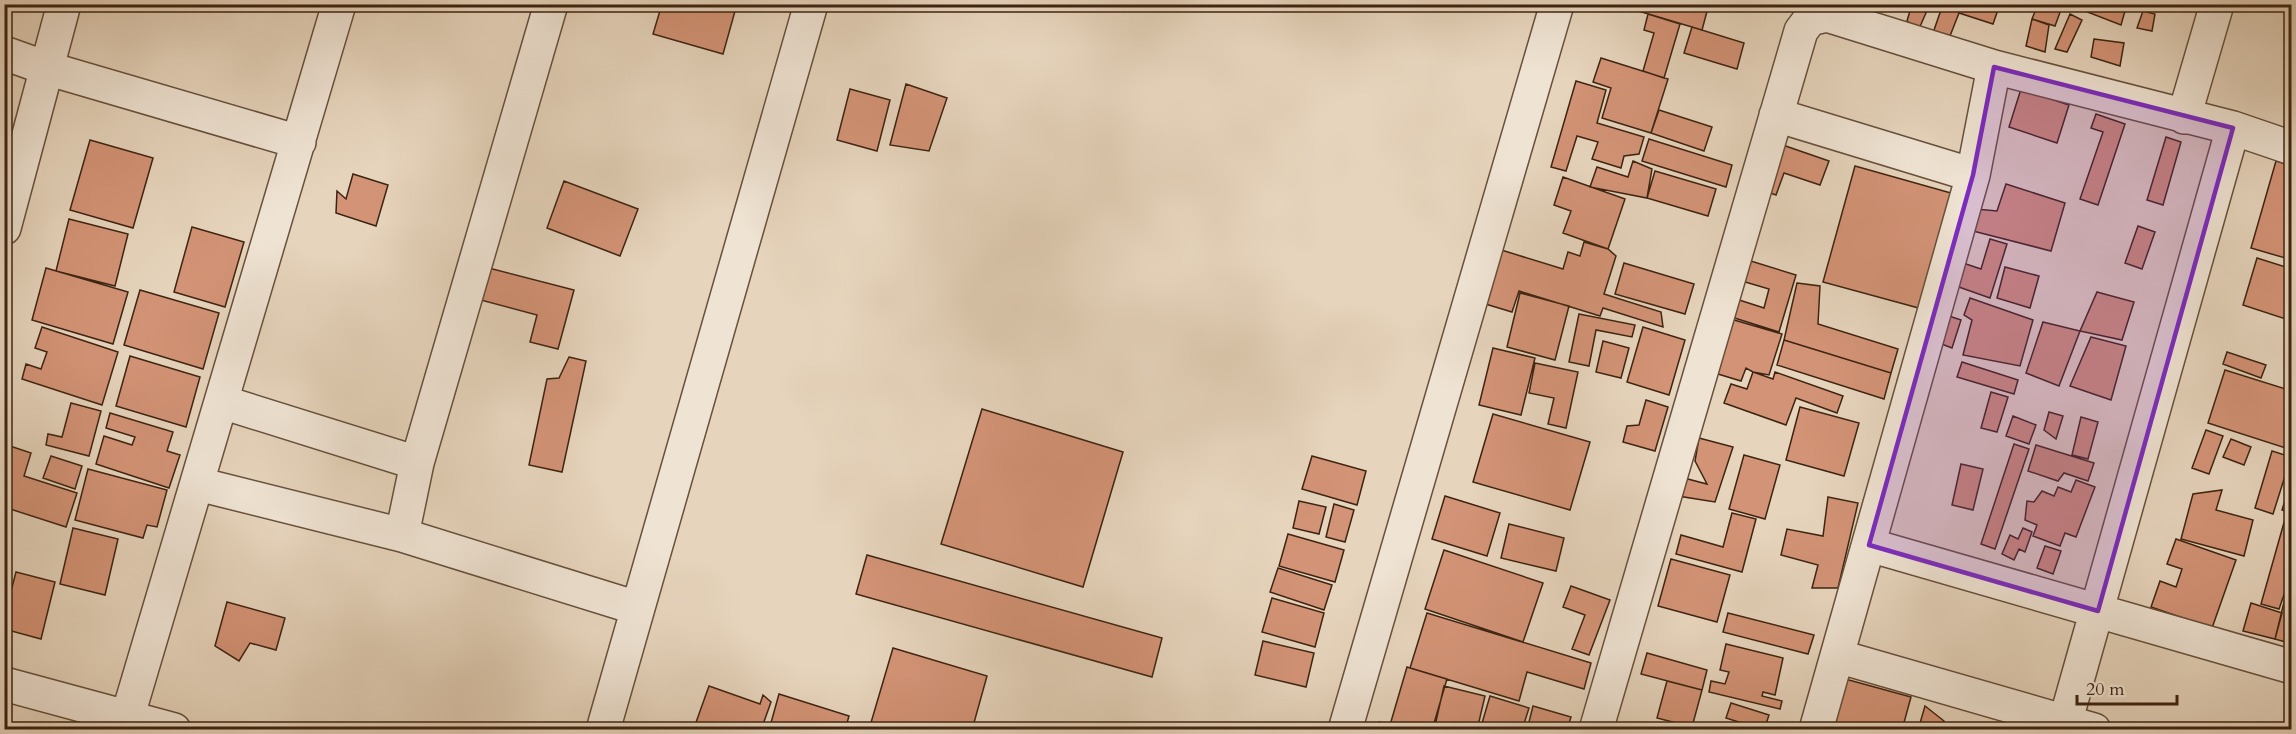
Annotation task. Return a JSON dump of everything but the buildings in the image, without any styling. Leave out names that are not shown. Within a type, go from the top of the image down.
[{"type":"street","points":[[4,228],[64,4]]},
{"type":"street","points":[[128,715],[339,4]]},
{"type":"street","points":[[402,535],[417,463],[551,4]]},
{"type":"street","points":[[603,729],[811,4]]},
{"type":"street","points":[[1345,729],[1557,4]]},
{"type":"street","points":[[2184,117],[2217,4]]},
{"type":"street","points":[[1596,729],[1801,31],[1810,19],[1827,15],[1994,67],[2233,128],[2292,148]]},
{"type":"street","points":[[4,53],[46,68],[299,142]]},
{"type":"street","points":[[1816,729],[1973,175],[1994,67]]},
{"type":"street","points":[[1776,115],[1973,175]]},
{"type":"street","points":[[1837,656],[2074,727],[2097,611],[2233,128]]},
{"type":"street","points":[[222,402],[417,463]]},
{"type":"street","points":[[198,484],[402,535],[637,608]]},
{"type":"street","points":[[1869,545],[2292,667]]},
{"type":"street","points":[[4,684],[174,729]]},
{"type":"highlighted area","points":[[1994,67],[2233,128],[2098,611],[1869,545],[1973,175]]}]
